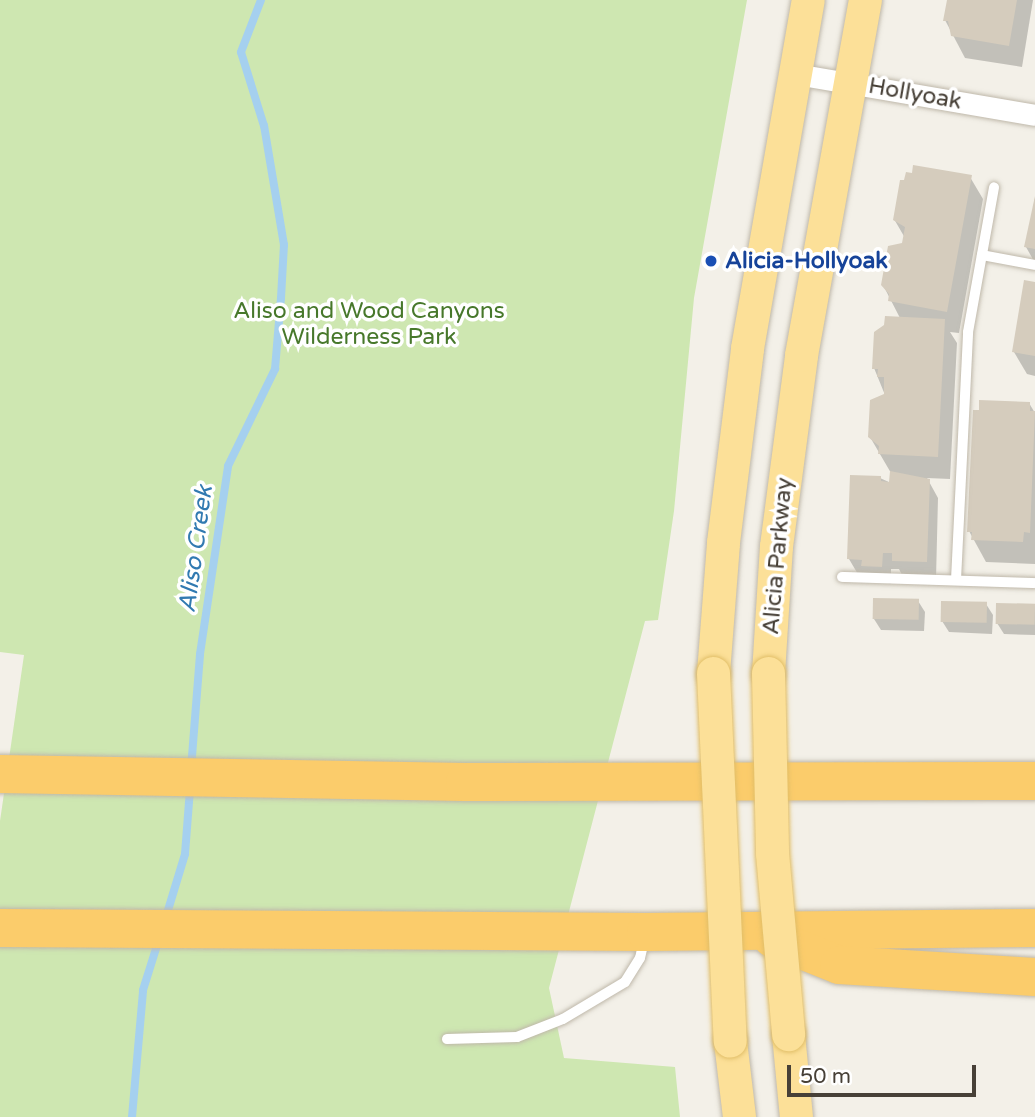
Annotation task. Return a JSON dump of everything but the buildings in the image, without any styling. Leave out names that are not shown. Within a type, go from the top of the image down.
[{"type":"highway","points":[[0,748],[104,775]]},
{"type":"highway","points":[[0,774],[464,782],[1035,781]]},
{"type":"highway","points":[[946,782],[1035,776]]},
{"type":"highway","points":[[0,928],[757,932],[1035,928]]},
{"type":"highway","points":[[757,932],[839,965],[1035,977]]},
{"type":"main road","points":[[739,1117],[730,1041],[713,673],[723,542],[747,348],[808,0]]},
{"type":"main road","name":"Alicia Parkway","points":[[796,1117],[772,853],[768,673],[776,547],[801,355],[865,0]]},
{"type":"street","name":"Hollyoak","points":[[796,74],[1035,115]]},
{"type":"lane","points":[[956,580],[967,344],[994,187]]},
{"type":"lane","points":[[982,255],[1035,265]]},
{"type":"lane","points":[[842,577],[1035,583]]},
{"type":"lane","points":[[447,1039],[517,1037],[563,1019],[625,982],[640,958],[646,932]]},
{"type":"green space","name":"Aliso and Wood Canyons Wilderness Park","points":[[0,0],[747,0],[694,298],[674,511],[658,620],[645,621],[549,988],[564,1058],[675,1067],[680,1117],[0,1117],[0,821],[24,655],[0,652]]},
{"type":"waterway","name":"Aliso Creek","points":[[191,769],[200,654],[228,466],[275,369],[284,245],[264,126],[241,52],[261,0]]},
{"type":"waterway","name":"Aliso Creek","points":[[165,920],[185,854],[190,789]]},
{"type":"waterway","name":"Aliso Creek","points":[[132,1117],[143,990],[159,939]]},
{"type":"place","name":"Alicia-Hollyoak","points":[[711,261]]}]
